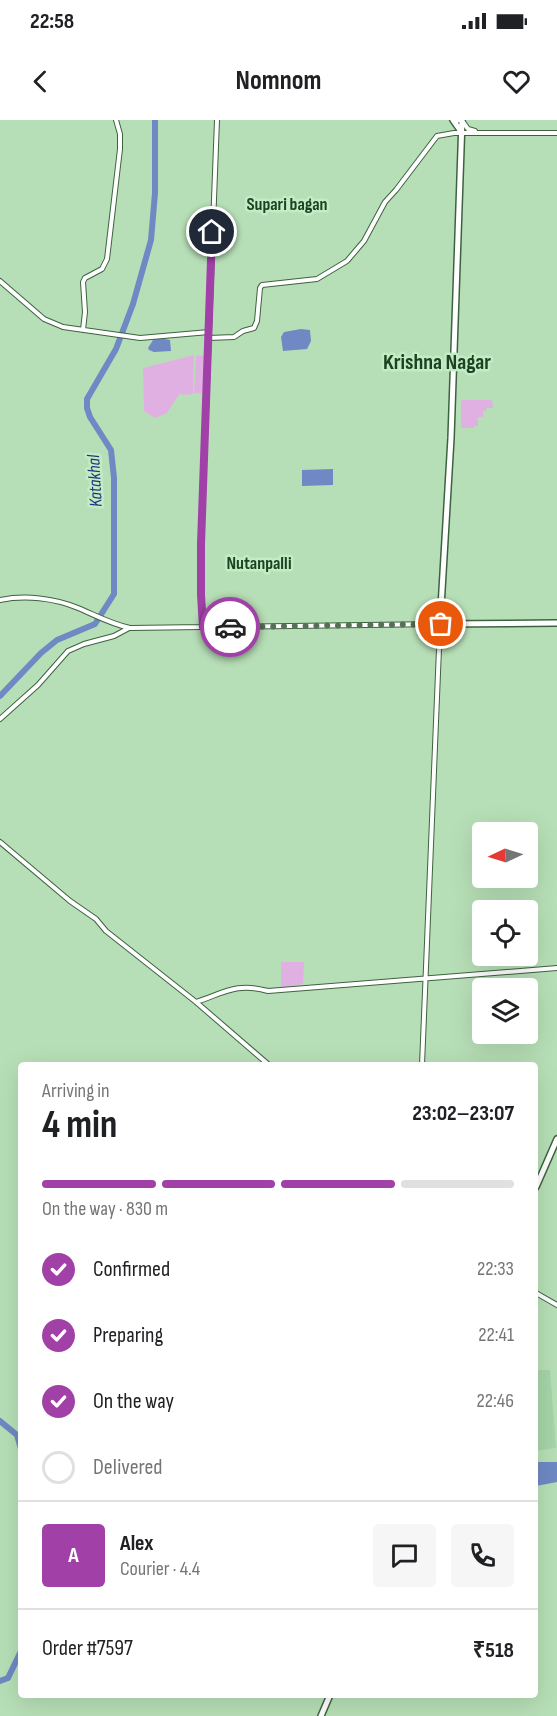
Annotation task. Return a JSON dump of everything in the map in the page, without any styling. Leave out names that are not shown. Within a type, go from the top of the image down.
[{"type":"main road","points":[[459,120],[461,131],[451,438],[441,624],[557,623]]},
{"type":"main road","points":[[538,1182],[557,1139]]},
{"type":"main road","points":[[321,1716],[329,1698]]},
{"type":"street","points":[[83,330],[85,312],[83,282],[85,278],[102,269],[108,259],[120,149],[120,134],[116,120]]},
{"type":"street","points":[[203,627],[201,544],[217,120]]},
{"type":"street","points":[[459,120],[468,129],[474,131],[557,131]]},
{"type":"street","points":[[0,281],[44,319],[63,327],[140,338],[235,336],[254,328],[259,290],[262,285],[318,279],[347,261],[364,241],[385,202],[437,136],[461,131],[557,131]]},
{"type":"street","points":[[0,600],[19,597],[46,599],[76,607],[130,628],[441,624],[422,1062]]},
{"type":"street","points":[[0,719],[38,685],[68,651],[114,636],[130,628]]},
{"type":"street","points":[[0,842],[96,920],[106,931],[196,1002],[265,1062]]},
{"type":"street","points":[[196,1002],[230,989],[256,988],[268,991],[557,968]]},
{"type":"street","points":[[538,1294],[557,1305]]},
{"type":"shaded area","points":[[194,355],[193,394],[182,395],[180,393],[167,413],[155,418],[144,411],[143,368]]},
{"type":"shaded area","points":[[207,355],[205,393],[194,393],[196,356]]},
{"type":"shaded area","points":[[461,400],[492,400],[493,408],[486,408],[486,411],[483,411],[483,417],[478,417],[478,426],[461,428]]},
{"type":"shaded area","points":[[281,962],[304,962],[303,984],[281,988]]},
{"type":"shaded area","points":[[538,1370],[550,1370],[556,1448],[538,1451]]},
{"type":"water","points":[[310,330],[311,341],[307,349],[283,351],[281,337],[284,332]]},
{"type":"water","points":[[160,338],[170,340],[171,351],[149,350],[153,340]]},
{"type":"water","points":[[333,469],[333,485],[302,486],[302,470]]},
{"type":"water","points":[[538,1462],[557,1462],[557,1482],[538,1486]]},
{"type":"waterway","name":"Katakhal","points":[[0,696],[41,653],[57,640],[95,624],[114,594],[114,478],[111,450],[90,417],[87,399],[116,349],[133,304],[151,240],[155,193],[155,120]]},
{"type":"waterway","name":"Katakhal","points":[[0,1421],[17,1435],[18,1438]]},
{"type":"waterway","name":"Katakhal","points":[[0,1681],[8,1678],[18,1657]]},
{"type":"way so far","points":[[230,627],[441,624]]},
{"type":"district","name":"Supari bagan","points":[[287,204]]},
{"type":"district","name":"Krishna Nagar","points":[[437,362]]},
{"type":"district","name":"Nutanpalli","points":[[259,563]]},
{"type":"route","points":[[212,232],[201,544],[201,612],[203,627],[230,627]]}]
